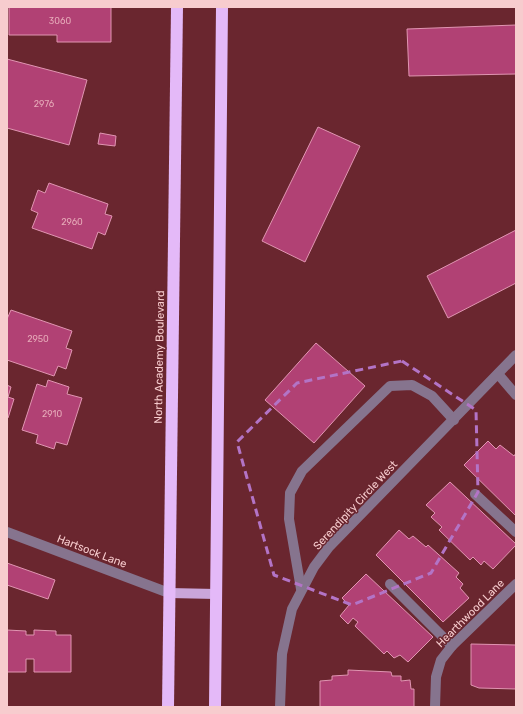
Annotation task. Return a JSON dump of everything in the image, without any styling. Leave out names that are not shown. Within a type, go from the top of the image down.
[{"type":"highway","name":"North Academy Boulevard","points":[[168,707],[177,7]]},
{"type":"highway","points":[[215,707],[222,7]]},
{"type":"main road","points":[[169,593],[216,594]]},
{"type":"street","name":"Serendipity Circle West","points":[[280,707],[282,654],[292,609],[301,589],[314,567],[329,547],[516,355]]},
{"type":"street","points":[[498,374],[516,395]]},
{"type":"street","points":[[301,589],[289,519],[290,493],[302,470],[390,386],[412,385],[432,396],[454,420]]},
{"type":"street","points":[[475,494],[516,532]]},
{"type":"street","name":"Hartsock Lane","points":[[7,532],[169,593]]},
{"type":"street","points":[[390,584],[452,646]]},
{"type":"street","name":"Hearthwood Lane","points":[[435,707],[436,677],[441,660],[452,646],[516,584]]},
{"type":"highlighted area","points":[[402,361],[476,410],[478,492],[431,573],[352,605],[274,575],[237,442],[297,383]]},
{"type":"building","points":[[9,7],[111,7],[111,42],[57,42],[57,35],[9,35]]},
{"type":"building","points":[[516,25],[516,74],[409,76],[407,29]]},
{"type":"building","points":[[7,59],[87,80],[69,145],[7,128]]},
{"type":"building","points":[[318,127],[360,146],[305,262],[262,241]]},
{"type":"building","points":[[100,133],[116,136],[115,146],[98,144]]},
{"type":"building","points":[[49,183],[108,204],[105,214],[112,216],[105,235],[98,232],[92,249],[32,228],[38,213],[31,210],[38,190],[45,193]]},
{"type":"building","points":[[516,230],[516,283],[448,318],[427,276]]},
{"type":"building","points":[[11,310],[72,331],[66,348],[72,350],[66,369],[58,366],[54,376],[7,360],[7,319]]},
{"type":"building","points":[[316,343],[365,386],[314,443],[265,400]]},
{"type":"building","points":[[48,380],[69,387],[67,394],[82,398],[67,445],[56,442],[54,449],[36,443],[38,435],[22,430],[37,384],[46,387]]},
{"type":"building","points":[[7,385],[11,387],[8,397],[14,399],[8,418],[7,418]]},
{"type":"building","points":[[488,441],[496,449],[500,445],[514,456],[516,453],[516,516],[464,465]]},
{"type":"building","points":[[450,482],[516,544],[493,569],[484,561],[481,565],[473,557],[470,560],[439,530],[442,527],[431,517],[435,513],[426,505]]},
{"type":"building","points":[[399,530],[409,539],[413,536],[426,547],[428,545],[459,573],[456,577],[463,584],[460,588],[469,598],[443,622],[376,555]]},
{"type":"building","points":[[7,563],[55,580],[48,599],[7,585]]},
{"type":"building","points":[[366,574],[433,637],[408,662],[400,655],[394,658],[387,651],[384,654],[355,626],[358,622],[353,618],[348,624],[340,616],[349,605],[342,598]]},
{"type":"building","points":[[7,630],[26,631],[26,635],[34,635],[34,630],[56,631],[56,635],[71,635],[71,672],[34,672],[34,659],[26,659],[26,672],[7,672]]},
{"type":"building","points":[[471,644],[516,645],[516,689],[479,688],[471,685]]},
{"type":"building","points":[[348,670],[391,672],[392,676],[401,676],[401,681],[410,680],[411,689],[414,689],[414,707],[320,707],[320,681],[332,680],[332,676],[348,675]]}]
